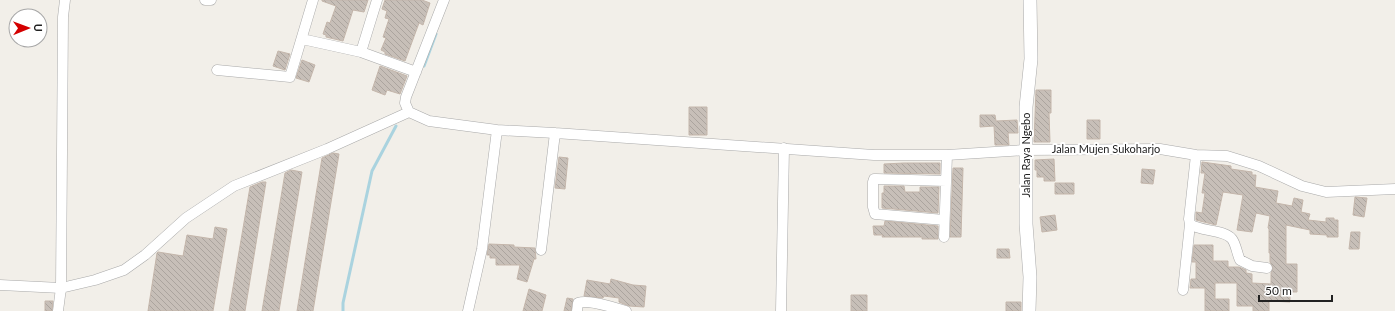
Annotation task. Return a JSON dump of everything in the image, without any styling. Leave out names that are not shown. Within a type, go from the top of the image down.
[{"type":"street","points":[[58,311],[60,288],[63,17],[65,0]]},
{"type":"street","points":[[205,0],[211,0]]},
{"type":"street","points":[[218,70],[290,77],[313,0]]},
{"type":"street","points":[[362,52],[377,0]]},
{"type":"street","points":[[0,285],[60,288],[95,280],[124,270],[145,255],[186,218],[234,186],[327,149],[409,112],[405,103],[406,97],[444,0]]},
{"type":"street","name":"Jalan Raya Ngebo","points":[[1029,311],[1030,276],[1026,224],[1026,107],[1031,59],[1030,0]]},
{"type":"street","points":[[302,39],[362,52],[416,72]]},
{"type":"street","name":"Jalan Mujen Sukoharjo","points":[[409,112],[429,121],[497,130],[555,132],[874,155],[947,155],[1026,150],[1160,148],[1196,155],[1227,156],[1259,166],[1302,186],[1326,192],[1395,189]]},
{"type":"street","points":[[468,311],[482,249],[497,130]]},
{"type":"street","points":[[541,250],[555,132]]},
{"type":"street","points":[[781,311],[784,148]]},
{"type":"street","points":[[944,237],[947,155]]},
{"type":"street","points":[[1183,290],[1196,155]]},
{"type":"street","points":[[944,220],[875,214],[872,207],[873,182],[875,179],[946,181]]},
{"type":"street","points":[[1190,224],[1194,228],[1226,234],[1233,240],[1240,260],[1252,266],[1267,268]]},
{"type":"street","points":[[577,311],[578,303],[583,302],[626,311]]},
{"type":"building","points":[[322,0],[368,0],[364,12],[353,10],[343,41],[326,37],[326,35],[323,34],[327,22],[330,23],[336,6]]},
{"type":"building","points":[[385,0],[422,0],[430,3],[423,25],[419,23],[405,61],[385,54],[385,52],[381,50],[386,38],[383,37],[389,19],[385,18],[387,11],[382,9]]},
{"type":"building","points":[[278,51],[290,54],[285,70],[273,66]]},
{"type":"building","points":[[302,60],[315,65],[309,82],[296,78]]},
{"type":"building","points":[[380,66],[407,76],[400,94],[387,90],[385,95],[372,90]]},
{"type":"building","points":[[1036,90],[1051,90],[1051,113],[1049,113],[1050,142],[1034,142]]},
{"type":"building","points":[[689,107],[707,107],[707,135],[689,135]]},
{"type":"building","points":[[980,115],[995,115],[996,121],[1017,120],[1018,133],[1008,133],[1009,145],[995,145],[994,126],[980,127]]},
{"type":"building","points":[[1087,120],[1100,120],[1100,139],[1087,139]]},
{"type":"building","points":[[333,153],[339,154],[313,311],[297,311],[322,158]]},
{"type":"building","points":[[559,157],[568,158],[565,189],[555,188]]},
{"type":"building","points":[[1054,159],[1055,181],[1044,181],[1044,177],[1037,177],[1035,160]]},
{"type":"building","points":[[1202,162],[1231,166],[1231,169],[1252,172],[1252,175],[1256,175],[1255,187],[1278,191],[1276,203],[1292,206],[1294,198],[1303,200],[1301,212],[1310,214],[1308,220],[1326,222],[1326,218],[1334,218],[1334,220],[1338,220],[1338,237],[1310,234],[1310,230],[1286,225],[1286,264],[1297,264],[1297,292],[1290,292],[1290,302],[1269,301],[1269,311],[1253,311],[1253,306],[1237,306],[1237,283],[1215,283],[1215,299],[1229,299],[1229,311],[1205,311],[1205,288],[1190,288],[1191,279],[1196,279],[1196,262],[1192,262],[1194,245],[1213,245],[1213,261],[1228,261],[1228,267],[1239,267],[1246,270],[1246,273],[1252,274],[1252,283],[1271,284],[1271,273],[1273,268],[1270,262],[1269,253],[1268,228],[1270,216],[1256,213],[1252,232],[1237,230],[1243,195],[1223,192],[1216,225],[1196,220],[1196,212],[1202,213],[1205,193],[1202,193],[1205,173],[1201,173]]},
{"type":"building","points":[[940,163],[940,174],[884,173],[884,164]]},
{"type":"building","points":[[953,168],[963,168],[961,237],[950,237]]},
{"type":"building","points":[[1142,169],[1155,170],[1153,184],[1141,183]]},
{"type":"building","points":[[291,170],[302,172],[279,311],[262,311],[285,173]]},
{"type":"building","points":[[266,182],[245,311],[229,311],[250,187]]},
{"type":"building","points":[[1055,183],[1074,183],[1074,194],[1055,194]]},
{"type":"building","points":[[884,186],[904,186],[905,192],[920,192],[920,187],[939,187],[938,213],[882,208],[882,193],[884,193]]},
{"type":"building","points":[[1355,197],[1367,198],[1364,217],[1353,215]]},
{"type":"building","points":[[1055,215],[1057,230],[1042,232],[1040,217]]},
{"type":"building","points":[[885,221],[938,226],[938,239],[922,239],[922,237],[882,237],[883,235],[874,235],[873,226],[884,226]]},
{"type":"building","points":[[215,227],[227,229],[213,311],[148,311],[157,253],[183,256],[187,235],[213,239]]},
{"type":"building","points":[[1351,232],[1360,232],[1359,249],[1349,249]]},
{"type":"building","points":[[489,244],[535,248],[536,259],[534,259],[527,282],[517,279],[520,265],[496,265],[496,258],[490,258],[490,255],[487,255]]},
{"type":"building","points":[[997,249],[1009,249],[1010,258],[997,258]]},
{"type":"building","points":[[611,279],[633,285],[646,286],[644,307],[629,306],[619,302],[619,298],[584,296],[587,280],[610,284]]},
{"type":"building","points":[[529,289],[546,295],[542,311],[523,311]]},
{"type":"building","points":[[851,295],[867,295],[867,311],[851,311]]},
{"type":"building","points":[[567,298],[573,299],[571,311],[564,311]]},
{"type":"building","points":[[45,301],[53,301],[52,311],[45,311]]},
{"type":"building","points":[[1006,302],[1021,302],[1021,311],[1006,311]]},
{"type":"waterway","points":[[424,66],[436,34]]},
{"type":"waterway","points":[[343,311],[343,303],[372,171],[396,126]]}]
